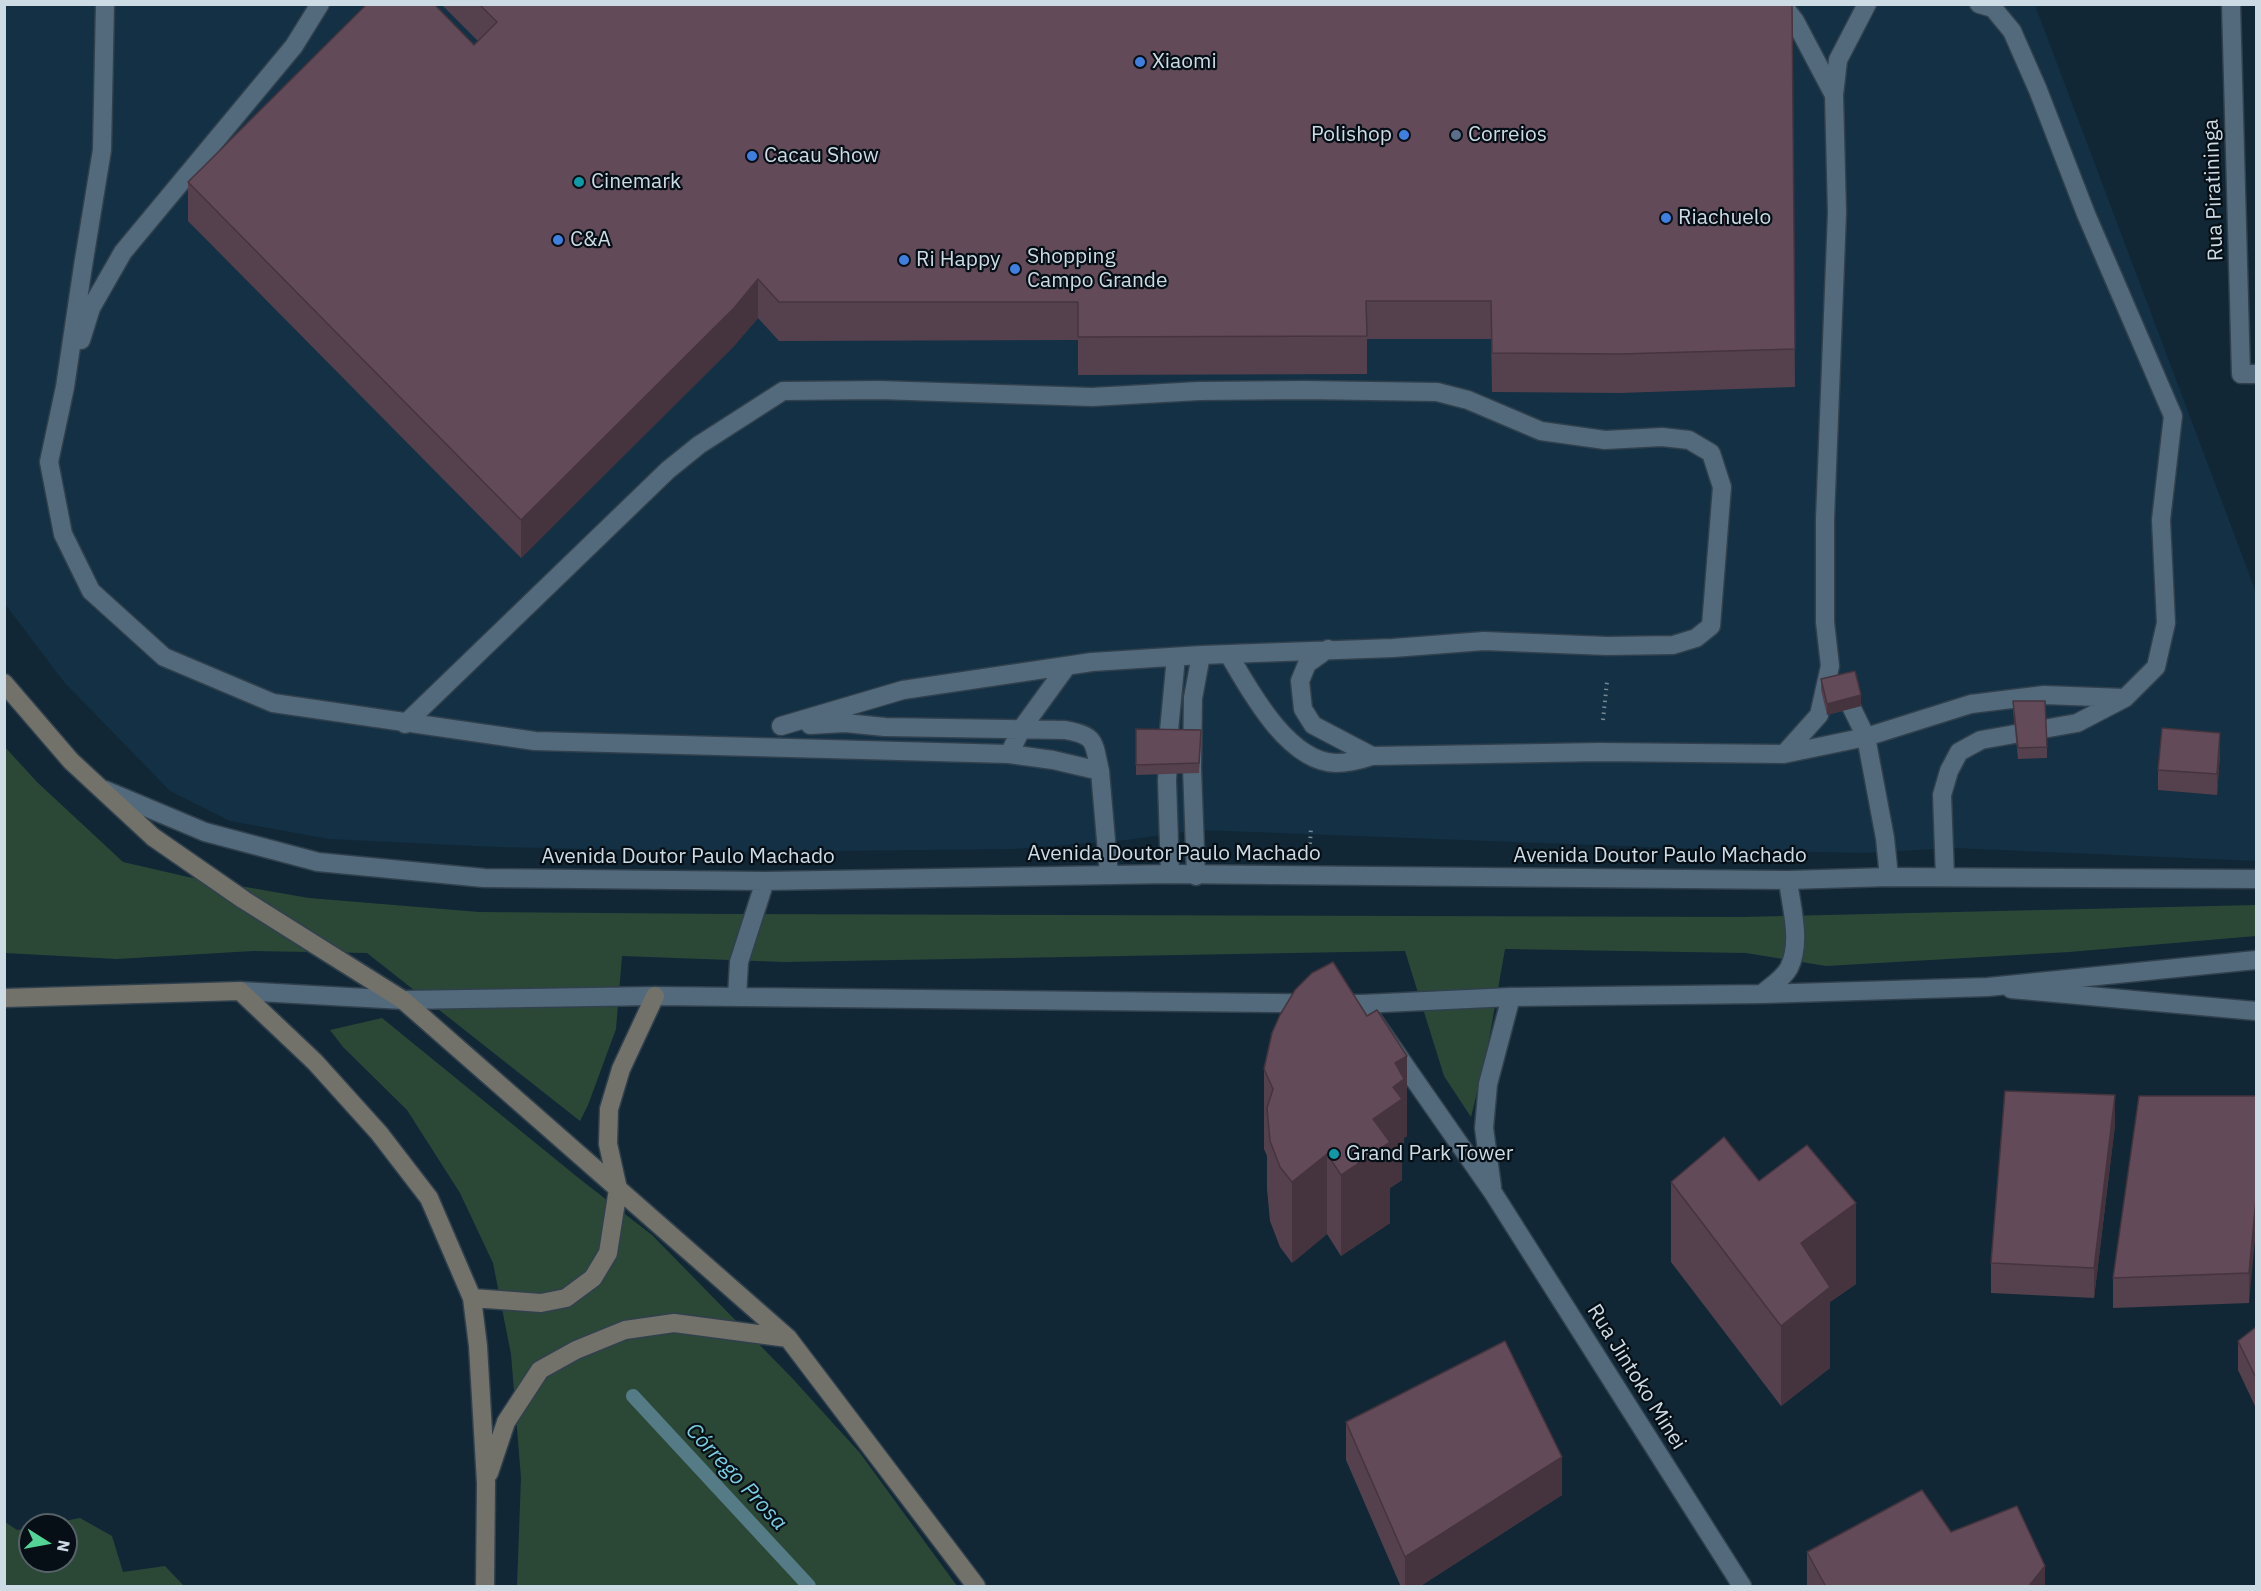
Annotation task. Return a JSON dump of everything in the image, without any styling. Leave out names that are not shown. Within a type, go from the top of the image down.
[{"type":"main road","points":[[4,683],[71,761],[162,844],[244,900],[404,999],[788,1338],[976,1587]]},
{"type":"main road","points":[[4,998],[240,991],[315,1062],[379,1133],[429,1198],[472,1298],[478,1346],[486,1483],[485,1587]]},
{"type":"main road","points":[[472,1298],[541,1303],[566,1298],[592,1278],[608,1252],[618,1189],[608,1144],[609,1109],[621,1069],[655,996]]},
{"type":"main road","points":[[486,1483],[506,1422],[540,1370],[576,1350],[625,1330],[674,1323],[788,1338]]},
{"type":"street","points":[[105,4],[102,150],[82,266],[65,387],[50,462],[63,534],[91,591],[164,657],[273,703],[535,741],[785,750],[1009,754],[1053,760],[1100,771]]},
{"type":"street","points":[[65,387],[91,308],[123,252],[294,45],[320,4]]},
{"type":"street","points":[[1782,4],[1794,21],[1834,95]]},
{"type":"street","points":[[1784,754],[1819,715],[1830,666],[1825,622],[1825,519],[1837,213],[1834,95],[1838,60],[1867,4]]},
{"type":"street","points":[[1945,877],[1942,795],[1949,771],[1959,752],[1981,740],[2077,723],[2125,698],[2156,667],[2166,623],[2161,520],[2173,416],[2116,285],[2012,31],[1993,8],[1979,4]]},
{"type":"street","name":"Rua Piratininga","points":[[2231,4],[2249,374]]},
{"type":"street","points":[[405,723],[668,470],[699,445],[783,391],[879,390],[1092,397],[1199,391],[1437,392],[1468,400],[1541,431],[1605,440],[1662,436],[1689,440],[1711,453],[1722,486],[1711,626],[1696,638],[1673,645],[1607,646],[1484,641],[1393,648],[1328,649],[1092,662],[903,690],[781,726]]},
{"type":"street","points":[[1328,649],[1307,664],[1303,673],[1300,681],[1303,709],[1313,725],[1372,756]]},
{"type":"street","points":[[1196,876],[1192,768],[1193,698],[1200,655]]},
{"type":"street","points":[[1229,655],[1251,692],[1278,730],[1304,753],[1333,763],[1353,762],[1372,756],[1601,752],[1784,754],[1866,738],[1971,704],[2044,695],[2125,698]]},
{"type":"street","points":[[1170,874],[1167,781],[1176,657]]},
{"type":"street","points":[[1009,754],[1022,728],[1067,666]]},
{"type":"street","points":[[1830,666],[1866,738],[1885,838],[1889,877]]},
{"type":"street","points":[[781,726],[845,723],[885,726],[1022,728],[1065,730],[1084,734],[1094,742],[1100,771],[1109,875]]},
{"type":"street","points":[[781,726],[785,750]]},
{"type":"street","name":"Avenida Doutor Paulo Machado","points":[[105,790],[205,832],[318,862],[484,878],[765,881],[1170,874],[1788,880],[1889,877],[2256,879]]},
{"type":"street","points":[[1762,994],[1782,977],[1789,967],[1793,952],[1796,938],[1788,880]]},
{"type":"street","points":[[737,997],[740,962],[765,881]]},
{"type":"street","points":[[240,991],[404,999],[655,996],[1362,1004],[1511,997],[1762,994],[1989,987],[2256,960]]},
{"type":"street","points":[[1989,987],[2256,1011]]},
{"type":"street","name":"Rua Jintoko Minei","points":[[1492,1191],[1484,1128],[1488,1084],[1511,997]]},
{"type":"street","name":"Rua Jintoko Minei","points":[[1362,1004],[1492,1191],[1742,1587]]},
{"type":"path","points":[[1603,727],[1606,682]]},
{"type":"shaded area","name":"Shopping Campo Grande","points":[[5,5],[2035,5],[2256,592],[2256,861],[1954,848],[1864,853],[1726,850],[1200,830],[1118,841],[1014,849],[739,852],[496,847],[329,839],[230,821],[170,791],[64,682],[5,604]]},
{"type":"green space","points":[[4,746],[37,782],[123,862],[188,877],[309,898],[479,912],[729,914],[1741,917],[2256,905],[2256,936],[2069,952],[1826,966],[1746,953],[1505,949],[1487,1051],[1471,1117],[1444,1076],[1405,951],[784,962],[622,956],[616,1029],[580,1121],[367,953],[253,951],[117,959],[5,953]]},
{"type":"green space","points":[[382,1018],[652,1235],[792,1378],[860,1453],[957,1586],[517,1586],[521,1478],[511,1354],[493,1263],[460,1193],[407,1110],[343,1047],[330,1030]]},
{"type":"green space","points":[[78,1518],[112,1536],[123,1572],[165,1566],[184,1586],[5,1586],[5,1522],[18,1530],[18,1573],[78,1573]]},
{"type":"building","name":"Shopping Campo Grande","points":[[367,4],[434,4],[474,45],[497,22],[479,4],[1792,4],[1795,349],[1620,354],[1492,353],[1491,301],[1366,301],[1367,336],[1078,337],[1078,302],[779,302],[758,279],[734,308],[521,520],[188,182]]},
{"type":"building","points":[[1855,671],[1861,695],[1827,704],[1821,679]]},
{"type":"building","points":[[2013,701],[2045,701],[2047,747],[2018,748]]},
{"type":"building","points":[[2162,728],[2220,733],[2217,774],[2158,770]]},
{"type":"building","points":[[1136,729],[1201,730],[1199,763],[1136,765]]},
{"type":"building","points":[[1333,962],[1367,1016],[1377,1010],[1407,1056],[1395,1063],[1404,1079],[1393,1087],[1402,1099],[1373,1119],[1390,1142],[1341,1175],[1327,1154],[1292,1182],[1280,1167],[1270,1141],[1267,1108],[1273,1089],[1264,1069],[1272,1033],[1295,990],[1312,973]]},
{"type":"building","points":[[2005,1091],[2115,1095],[2094,1268],[1991,1263]]},
{"type":"building","points":[[2139,1096],[2256,1096],[2256,1199],[2249,1273],[2113,1278]]},
{"type":"building","points":[[1724,1137],[1759,1181],[1807,1145],[1856,1203],[1801,1243],[1830,1287],[1781,1326],[1671,1182]]},
{"type":"building","points":[[2256,1327],[2256,1378],[2238,1341]]},
{"type":"building","points":[[1505,1341],[1562,1457],[1405,1557],[1346,1422]]},
{"type":"building","points":[[1922,1490],[1951,1532],[2017,1506],[2045,1566],[2028,1587],[1826,1587],[1807,1552]]},
{"type":"waterway","name":"Córrego Prosa","points":[[633,1396],[809,1586]]},
{"type":"place","name":"Xiaomi","points":[[1140,62]]},
{"type":"place","name":"Polishop","points":[[1404,135]]},
{"type":"place","name":"Correios","points":[[1456,135]]},
{"type":"place","name":"Cacau Show","points":[[752,156]]},
{"type":"place","name":"Cinemark","points":[[579,182]]},
{"type":"place","name":"Riachuelo","points":[[1666,218]]},
{"type":"place","name":"C&A","points":[[558,240]]},
{"type":"place","name":"Ri Happy","points":[[904,260]]},
{"type":"place","name":"Shopping Campo Grande","points":[[1015,269]]},
{"type":"place","name":"Grand Park Tower","points":[[1334,1154]]}]
